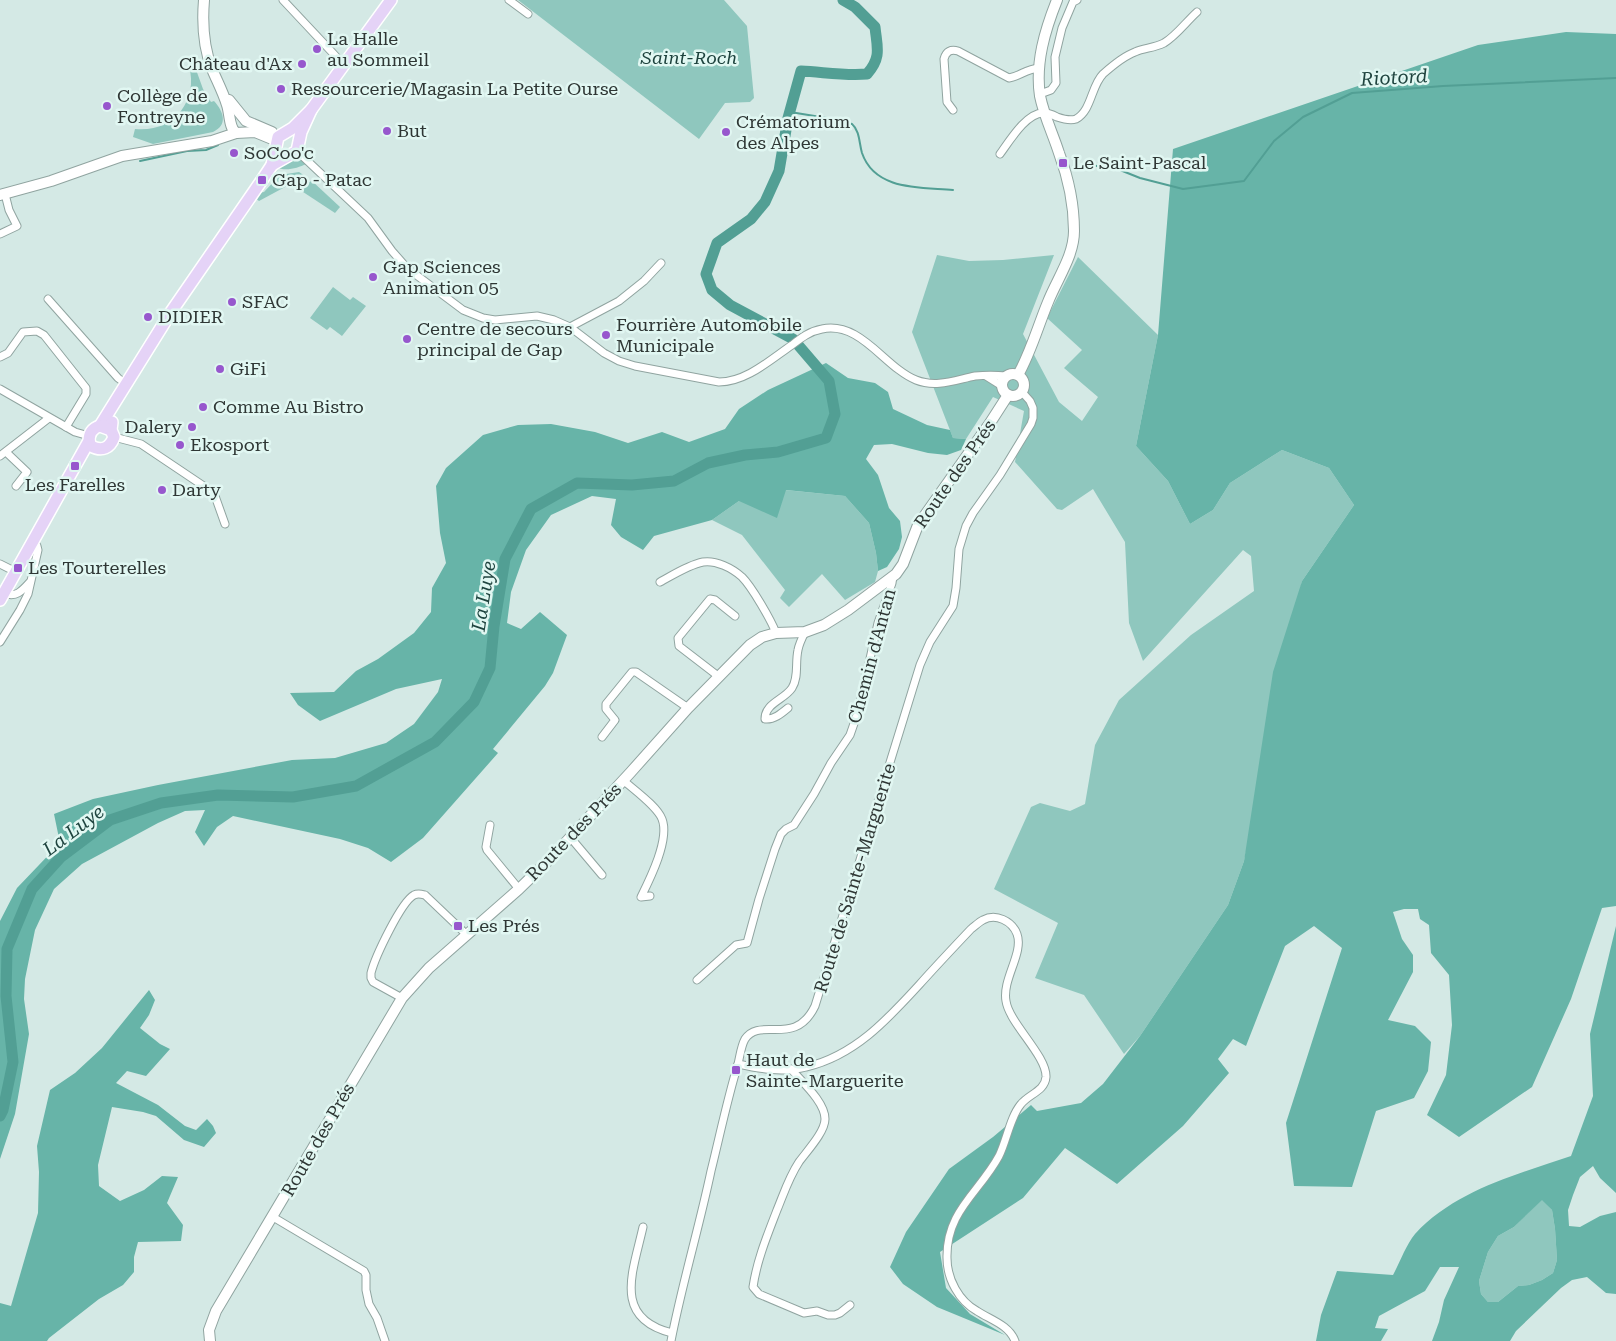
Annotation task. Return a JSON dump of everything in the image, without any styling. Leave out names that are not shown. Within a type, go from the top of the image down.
[{"type":"main road","points":[[71,474],[89,456],[99,449],[107,447],[108,431],[114,404],[194,277],[272,165],[281,139],[311,110],[391,0]]},
{"type":"main road","points":[[272,165],[294,149],[311,110]]},
{"type":"main road","points":[[281,139],[294,134],[294,149]]},
{"type":"main road","points":[[281,139],[279,151],[294,149]]},
{"type":"main road","points":[[2,596],[71,474],[94,429],[108,431]]},
{"type":"main road","points":[[89,439],[91,446],[99,449]]},
{"type":"street","points":[[204,0],[202,23],[211,66],[239,126]]},
{"type":"street","points":[[283,0],[344,65]]},
{"type":"street","points":[[509,0],[528,14]]},
{"type":"street","points":[[1018,375],[1027,358],[1048,302],[1066,264],[1073,239],[1072,212],[1065,173],[1044,112],[1040,94],[1040,68],[1044,39],[1057,0]]},
{"type":"street","points":[[1040,94],[1051,90],[1056,83],[1055,57],[1057,47],[1062,28],[1076,0]]},
{"type":"street","points":[[1000,154],[1032,116],[1044,112],[1065,119],[1076,118],[1085,109],[1095,85],[1104,73],[1133,53],[1163,44],[1172,38],[1197,12]]},
{"type":"street","points":[[953,110],[947,102],[944,59],[945,54],[953,49],[1009,78],[1029,68],[1040,68]]},
{"type":"street","points":[[0,234],[17,226],[3,194],[51,181],[115,158],[212,141],[239,126],[281,139]]},
{"type":"street","points":[[294,149],[368,218],[407,268],[456,305],[470,313],[495,320],[537,316],[561,322],[604,353],[619,361],[635,366],[718,382],[728,382],[744,377],[806,335],[831,328],[852,334],[908,376],[925,383],[937,384],[984,375],[1004,381]]},
{"type":"street","points":[[573,329],[619,301],[644,281],[662,263]]},
{"type":"street","points":[[48,299],[118,378],[126,384]]},
{"type":"street","points":[[0,357],[8,353],[23,332],[37,331],[44,335],[86,388],[86,394],[66,428]]},
{"type":"street","points":[[1010,374],[1018,375],[1024,383],[1022,392],[1017,396],[1008,395],[1002,390],[1004,381],[1010,374]]},
{"type":"street","points":[[0,389],[66,428],[89,439]]},
{"type":"street","name":"Route de Sainte-Marguerite","points":[[670,1341],[705,1200],[729,1090],[744,1042],[752,1032],[758,1030],[781,1031],[795,1027],[810,1017],[815,1006],[920,665],[930,642],[953,606],[957,559],[962,537],[974,513],[1000,475],[1033,418],[1032,404],[1022,392]]},
{"type":"street","name":"Route des Prés","points":[[210,1341],[209,1330],[212,1320],[402,998],[429,968],[518,889],[570,837],[718,676],[750,645],[762,637],[776,633],[805,632],[824,625],[848,610],[893,576],[903,564],[918,525],[985,431],[1008,395]]},
{"type":"street","points":[[16,486],[26,472],[3,454],[49,418]]},
{"type":"street","points":[[108,431],[141,444],[205,486],[215,496],[225,524]]},
{"type":"street","points":[[0,642],[28,594],[38,550],[33,540]]},
{"type":"street","points":[[660,582],[696,564],[705,562],[721,564],[743,578],[773,624],[776,633]]},
{"type":"street","points":[[0,564],[16,572]]},
{"type":"street","name":"Chemin d'Antan","points":[[696,980],[736,945],[747,943],[759,899],[781,834],[794,824],[850,735],[858,712],[878,623],[893,576]]},
{"type":"street","points":[[2,596],[18,594],[31,580]]},
{"type":"street","points":[[718,676],[679,646],[678,638],[710,599],[735,616]]},
{"type":"street","points":[[788,708],[769,720],[765,719],[769,708],[786,695],[794,684],[798,649],[805,632]]},
{"type":"street","points":[[602,737],[615,720],[606,709],[606,704],[632,672],[636,672],[688,708]]},
{"type":"street","points":[[624,780],[651,805],[662,819],[664,836],[654,870],[642,898],[650,896]]},
{"type":"street","points":[[490,825],[487,850],[518,889]]},
{"type":"street","points":[[570,837],[602,875]]},
{"type":"street","points":[[402,998],[373,982],[371,973],[389,928],[412,897],[421,894],[426,895],[467,935]]},
{"type":"street","points":[[738,1064],[765,1070],[791,1069],[806,1067],[827,1060],[853,1046],[879,1028],[971,929],[982,920],[994,918],[1005,920],[1010,924],[1018,940],[1005,991],[1007,1006],[1043,1065],[1046,1078],[1041,1088],[1020,1104],[999,1155],[979,1186],[958,1212],[948,1237],[947,1261],[953,1286],[961,1296],[975,1310],[1007,1329],[1015,1341]]},
{"type":"street","points":[[791,1069],[817,1100],[824,1114],[825,1122],[819,1136],[791,1174],[785,1186],[763,1245],[753,1287],[759,1294],[804,1313],[817,1311],[828,1315],[835,1315],[850,1305]]},
{"type":"street","points":[[273,1217],[364,1271],[369,1304],[377,1318],[385,1341]]},
{"type":"street","points":[[643,1228],[630,1284],[631,1297],[645,1322],[660,1330],[672,1333]]},
{"type":"green space","name":"Saint-Roch","points":[[518,0],[724,0],[747,26],[754,98],[750,102],[725,103],[699,139]]},
{"type":"green space","points":[[1566,32],[1616,34],[1616,906],[1602,908],[1571,999],[1532,1087],[1459,1137],[1427,1115],[1446,1075],[1452,1025],[1449,975],[1431,953],[1429,925],[1420,919],[1418,909],[1404,909],[1393,912],[1402,939],[1413,955],[1413,972],[1388,1020],[1415,1026],[1431,1042],[1428,1071],[1414,1098],[1376,1111],[1352,1187],[1294,1186],[1286,1123],[1342,948],[1314,926],[1285,946],[1246,1046],[1233,1039],[1218,1059],[1229,1073],[1183,1126],[1117,1184],[1065,1148],[1023,1198],[940,1252],[946,1288],[970,1314],[1005,1335],[937,1307],[903,1284],[890,1267],[906,1232],[949,1169],[993,1137],[1031,1105],[1037,1111],[1081,1103],[1103,1084],[1140,1036],[1228,905],[1244,861],[1273,672],[1302,581],[1354,505],[1329,468],[1282,450],[1230,483],[1213,510],[1190,524],[1168,481],[1136,446],[1158,335],[1173,149],[1478,45]]},
{"type":"green space","points":[[194,64],[203,89],[222,114],[223,122],[221,126],[213,132],[153,144],[133,137],[135,129],[148,129],[160,126],[180,112],[190,92],[189,66]]},
{"type":"green space","points":[[292,158],[299,159],[306,164],[287,169],[276,167]]},
{"type":"green space","points":[[299,172],[308,178],[285,187],[259,201],[254,197],[258,193],[264,192],[280,175]]},
{"type":"green space","points":[[312,181],[340,207],[335,213],[297,188]]},
{"type":"green space","points":[[937,255],[969,261],[1054,255],[1023,334],[1059,402],[1082,421],[1098,397],[1064,368],[1082,350],[1047,318],[1078,257],[1158,335],[1136,446],[1168,481],[1190,524],[1213,510],[1230,483],[1282,450],[1329,468],[1354,505],[1302,581],[1244,861],[1228,905],[1140,1036],[1124,1054],[1084,995],[1035,978],[1058,923],[994,889],[1031,807],[1040,803],[1070,811],[1085,804],[1095,745],[1119,700],[1191,635],[1254,591],[1251,556],[1243,550],[1143,661],[1129,623],[1125,542],[1093,489],[1062,510],[1057,509],[1015,462],[1024,411],[993,397],[966,439],[953,438],[912,332]]},
{"type":"green space","points":[[333,287],[350,300],[353,297],[366,306],[342,336],[330,327],[327,330],[310,318]]},
{"type":"green space","points":[[826,363],[848,378],[875,383],[888,392],[893,409],[927,425],[950,430],[953,438],[966,439],[961,450],[947,455],[928,453],[892,444],[874,445],[866,459],[878,475],[889,508],[900,521],[902,537],[899,549],[887,567],[878,571],[869,523],[845,496],[786,490],[777,518],[739,501],[712,520],[654,536],[643,550],[621,537],[611,525],[616,499],[592,496],[551,515],[526,550],[511,592],[507,623],[521,629],[540,612],[567,635],[553,673],[545,686],[493,749],[498,753],[423,838],[391,862],[368,848],[340,839],[233,816],[217,827],[204,846],[195,832],[205,810],[185,811],[158,823],[82,864],[54,889],[35,930],[25,979],[24,999],[29,1034],[15,1114],[0,1159],[0,921],[17,888],[60,843],[54,814],[93,799],[158,785],[292,760],[335,758],[386,743],[414,724],[438,692],[442,679],[396,689],[320,721],[298,705],[290,693],[334,692],[356,671],[378,659],[414,633],[431,612],[432,588],[446,563],[440,533],[436,486],[446,468],[483,435],[518,425],[551,424],[595,432],[628,443],[662,432],[689,442],[725,429],[739,409],[768,390]]},
{"type":"green space","points":[[785,490],[845,496],[869,523],[878,571],[875,582],[845,600],[822,574],[789,607],[780,598],[785,590],[742,535],[712,520],[739,501]]},
{"type":"green space","points":[[1616,926],[1616,1193],[1600,1178],[1593,1166],[1580,1177],[1568,1210],[1569,1226],[1580,1227],[1600,1216],[1616,1212],[1616,1294],[1606,1293],[1587,1277],[1572,1280],[1516,1331],[1510,1341],[1432,1341],[1444,1300],[1459,1267],[1440,1267],[1425,1291],[1379,1316],[1375,1328],[1388,1329],[1381,1341],[1316,1341],[1321,1315],[1337,1271],[1393,1275],[1415,1234],[1449,1206],[1508,1177],[1571,1156],[1593,1096],[1590,1034]],"holes":[[[1542,1200],[1552,1210],[1557,1260],[1553,1273],[1529,1285],[1518,1286],[1498,1302],[1488,1302],[1481,1294],[1479,1281],[1488,1252],[1498,1236],[1514,1227]]]},
{"type":"green space","points":[[149,990],[155,1000],[149,1015],[140,1028],[160,1044],[170,1049],[146,1076],[127,1071],[116,1083],[158,1105],[185,1126],[196,1130],[207,1119],[216,1133],[204,1147],[184,1140],[156,1116],[112,1107],[98,1165],[99,1186],[120,1201],[144,1190],[162,1176],[178,1177],[167,1203],[183,1225],[181,1241],[138,1242],[134,1257],[134,1272],[123,1285],[99,1299],[47,1341],[0,1341],[0,1303],[11,1306],[38,1213],[39,1172],[37,1146],[50,1090],[75,1073],[102,1048]]},
{"type":"green space","points":[[1542,1199],[1552,1210],[1555,1229],[1557,1260],[1553,1273],[1529,1285],[1518,1286],[1498,1302],[1488,1302],[1481,1294],[1479,1281],[1488,1252],[1498,1236],[1514,1227]]},
{"type":"waterway","name":"La Luye","points":[[0,1116],[3,1110],[13,1062],[6,996],[7,949],[32,889],[61,857],[110,820],[161,803],[218,795],[293,797],[356,786],[435,742],[474,702],[490,668],[494,626],[505,559],[531,509],[577,483],[632,485],[674,481],[708,463],[745,455],[778,452],[826,438],[835,414],[829,381],[793,339],[730,305],[712,290],[706,274],[717,243],[751,219],[765,202],[779,171],[788,118],[801,71],[867,74],[872,68],[877,57],[875,27],[855,7],[843,0]]},
{"type":"waterway","name":"Riotord","points":[[1091,165],[1120,170],[1140,178],[1183,189],[1244,181],[1274,141],[1303,117],[1352,93],[1443,86],[1616,78]]},
{"type":"waterway","points":[[790,112],[852,124],[857,130],[862,153],[868,165],[888,181],[914,187],[953,190]]},
{"type":"waterway","points":[[140,161],[187,151],[206,150],[218,145]]},
{"type":"place","name":"La Halle au Sommeil","points":[[317,49]]},
{"type":"place","name":"Château d'Ax","points":[[302,64]]},
{"type":"place","name":"Ressourcerie/Magasin La Petite Ourse","points":[[281,89]]},
{"type":"place","name":"Collège de Fontreyne","points":[[107,106]]},
{"type":"place","name":"But","points":[[387,131]]},
{"type":"place","name":"Crématorium des Alpes","points":[[726,132]]},
{"type":"place","name":"SoCoo'c","points":[[234,153]]},
{"type":"place","name":"Le Saint-Pascal","points":[[1063,163]]},
{"type":"place","name":"Gap - Patac","points":[[262,180]]},
{"type":"place","name":"Gap Sciences Animation 05","points":[[373,277]]},
{"type":"place","name":"SFAC","points":[[232,302]]},
{"type":"place","name":"DIDIER","points":[[148,317]]},
{"type":"place","name":"Fourrière Automobile Municipale","points":[[606,335]]},
{"type":"place","name":"Centre de secours principal de Gap","points":[[407,339]]},
{"type":"place","name":"GiFi","points":[[220,369]]},
{"type":"place","name":"Comme Au Bistro","points":[[203,407]]},
{"type":"place","name":"Dalery","points":[[192,427]]},
{"type":"place","name":"Ekosport","points":[[180,445]]},
{"type":"place","name":"Les Farelles","points":[[75,466]]},
{"type":"place","name":"Darty","points":[[162,490]]},
{"type":"place","name":"Les Tourterelles","points":[[18,568]]},
{"type":"place","name":"Les Prés","points":[[458,926]]},
{"type":"place","name":"Haut de Sainte-Marguerite","points":[[736,1070]]}]
